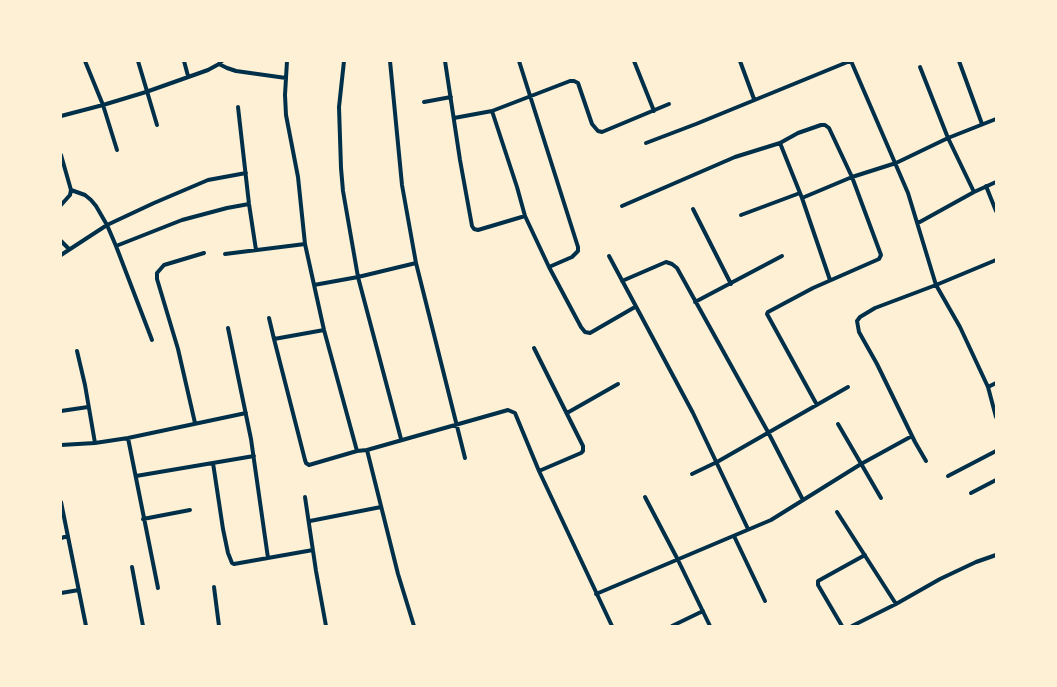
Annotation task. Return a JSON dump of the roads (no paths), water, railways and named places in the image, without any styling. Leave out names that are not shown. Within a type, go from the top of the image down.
[{"type":"street","points":[[85,61],[103,105],[117,150]]},
{"type":"street","points":[[138,61],[157,125]]},
{"type":"street","points":[[184,61],[188,76]]},
{"type":"street","points":[[287,61],[286,114],[298,177],[305,244],[324,330],[357,451]]},
{"type":"street","points":[[344,61],[339,107],[340,168],[343,191],[358,277],[401,439]]},
{"type":"street","points":[[390,61],[402,184],[416,263],[458,424],[465,458]]},
{"type":"street","points":[[445,61],[472,226],[474,229],[478,230],[525,216]]},
{"type":"street","points":[[519,61],[578,247],[578,251],[572,257],[549,267]]},
{"type":"street","points":[[634,61],[654,111]]},
{"type":"street","points":[[740,61],[754,99]]},
{"type":"street","points":[[646,143],[850,61],[896,163],[918,223],[936,285],[960,327],[988,387],[996,417]]},
{"type":"street","points":[[959,61],[982,124]]},
{"type":"street","points":[[61,116],[146,92],[208,70],[221,63],[226,68],[236,71],[286,78]]},
{"type":"street","points":[[920,67],[948,138],[974,192]]},
{"type":"street","points":[[454,118],[492,110],[570,81],[578,83],[592,124],[598,131],[602,132],[669,104]]},
{"type":"street","points":[[424,102],[451,97]]},
{"type":"street","points":[[238,107],[249,204],[256,250]]},
{"type":"street","points":[[492,110],[525,216],[549,267],[581,327],[586,332],[590,333],[635,307]]},
{"type":"street","points":[[741,215],[852,176],[896,163],[948,138],[996,119]]},
{"type":"street","points":[[622,206],[735,158],[780,143],[798,133],[821,125],[825,125],[831,131],[852,176],[881,255],[878,259],[830,280],[771,309],[767,314],[817,405]]},
{"type":"street","points":[[780,143],[801,195],[830,280]]},
{"type":"street","points":[[61,155],[71,190],[70,195],[61,205]]},
{"type":"street","points":[[61,255],[107,225],[154,203],[208,180],[246,173]]},
{"type":"street","points":[[918,223],[974,192],[996,182]]},
{"type":"street","points":[[986,186],[996,211]]},
{"type":"street","points":[[71,190],[85,195],[91,200],[107,225],[152,340]]},
{"type":"street","points":[[116,246],[182,220],[227,208],[249,204]]},
{"type":"street","points":[[693,209],[730,284]]},
{"type":"street","points":[[61,241],[69,249]]},
{"type":"street","points":[[225,254],[305,244]]},
{"type":"street","points":[[194,424],[178,349],[157,279],[157,273],[164,265],[204,253]]},
{"type":"street","points":[[609,256],[635,307],[688,402],[748,529]]},
{"type":"street","points":[[695,302],[782,256]]},
{"type":"street","points":[[926,461],[912,436],[877,364],[859,332],[857,321],[860,317],[875,308],[996,260]]},
{"type":"street","points":[[622,280],[666,262],[672,264],[676,268],[768,432],[803,500]]},
{"type":"street","points":[[314,285],[358,277],[416,263]]},
{"type":"street","points":[[269,318],[306,464],[309,465],[357,451],[367,450],[401,439],[508,410],[515,413],[539,471],[612,626]]},
{"type":"street","points":[[228,328],[254,456],[268,558]]},
{"type":"street","points":[[274,339],[324,330]]},
{"type":"street","points":[[534,348],[568,413],[583,446],[583,451],[539,471]]},
{"type":"street","points":[[78,351],[94,442]]},
{"type":"street","points":[[988,387],[996,383]]},
{"type":"street","points":[[568,413],[618,384]]},
{"type":"street","points":[[692,474],[717,462],[848,387]]},
{"type":"street","points":[[61,411],[88,407]]},
{"type":"street","points":[[61,445],[128,438],[246,414]]},
{"type":"street","points":[[838,424],[881,498]]},
{"type":"street","points":[[596,594],[771,520],[861,464],[912,436]]},
{"type":"street","points":[[128,438],[158,588]]},
{"type":"street","points":[[367,450],[398,574],[414,626]]},
{"type":"street","points":[[948,476],[996,451]]},
{"type":"street","points":[[136,476],[254,456]]},
{"type":"street","points":[[213,463],[228,553],[232,563],[234,564],[313,550]]},
{"type":"street","points":[[971,493],[996,480]]},
{"type":"street","points":[[305,497],[326,626]]},
{"type":"street","points":[[645,497],[710,626]]},
{"type":"street","points":[[61,502],[86,626]]},
{"type":"street","points":[[310,521],[381,506]]},
{"type":"street","points":[[144,519],[190,510]]},
{"type":"street","points":[[837,512],[896,604]]},
{"type":"street","points":[[61,538],[68,536]]},
{"type":"street","points":[[734,536],[765,601]]},
{"type":"street","points":[[842,626],[818,583],[820,579],[865,555]]},
{"type":"street","points":[[853,626],[940,579],[976,562],[996,555]]},
{"type":"street","points":[[132,567],[143,626]]},
{"type":"street","points":[[214,587],[219,626]]},
{"type":"street","points":[[61,593],[79,590]]},
{"type":"street","points":[[672,626],[703,611]]}]
